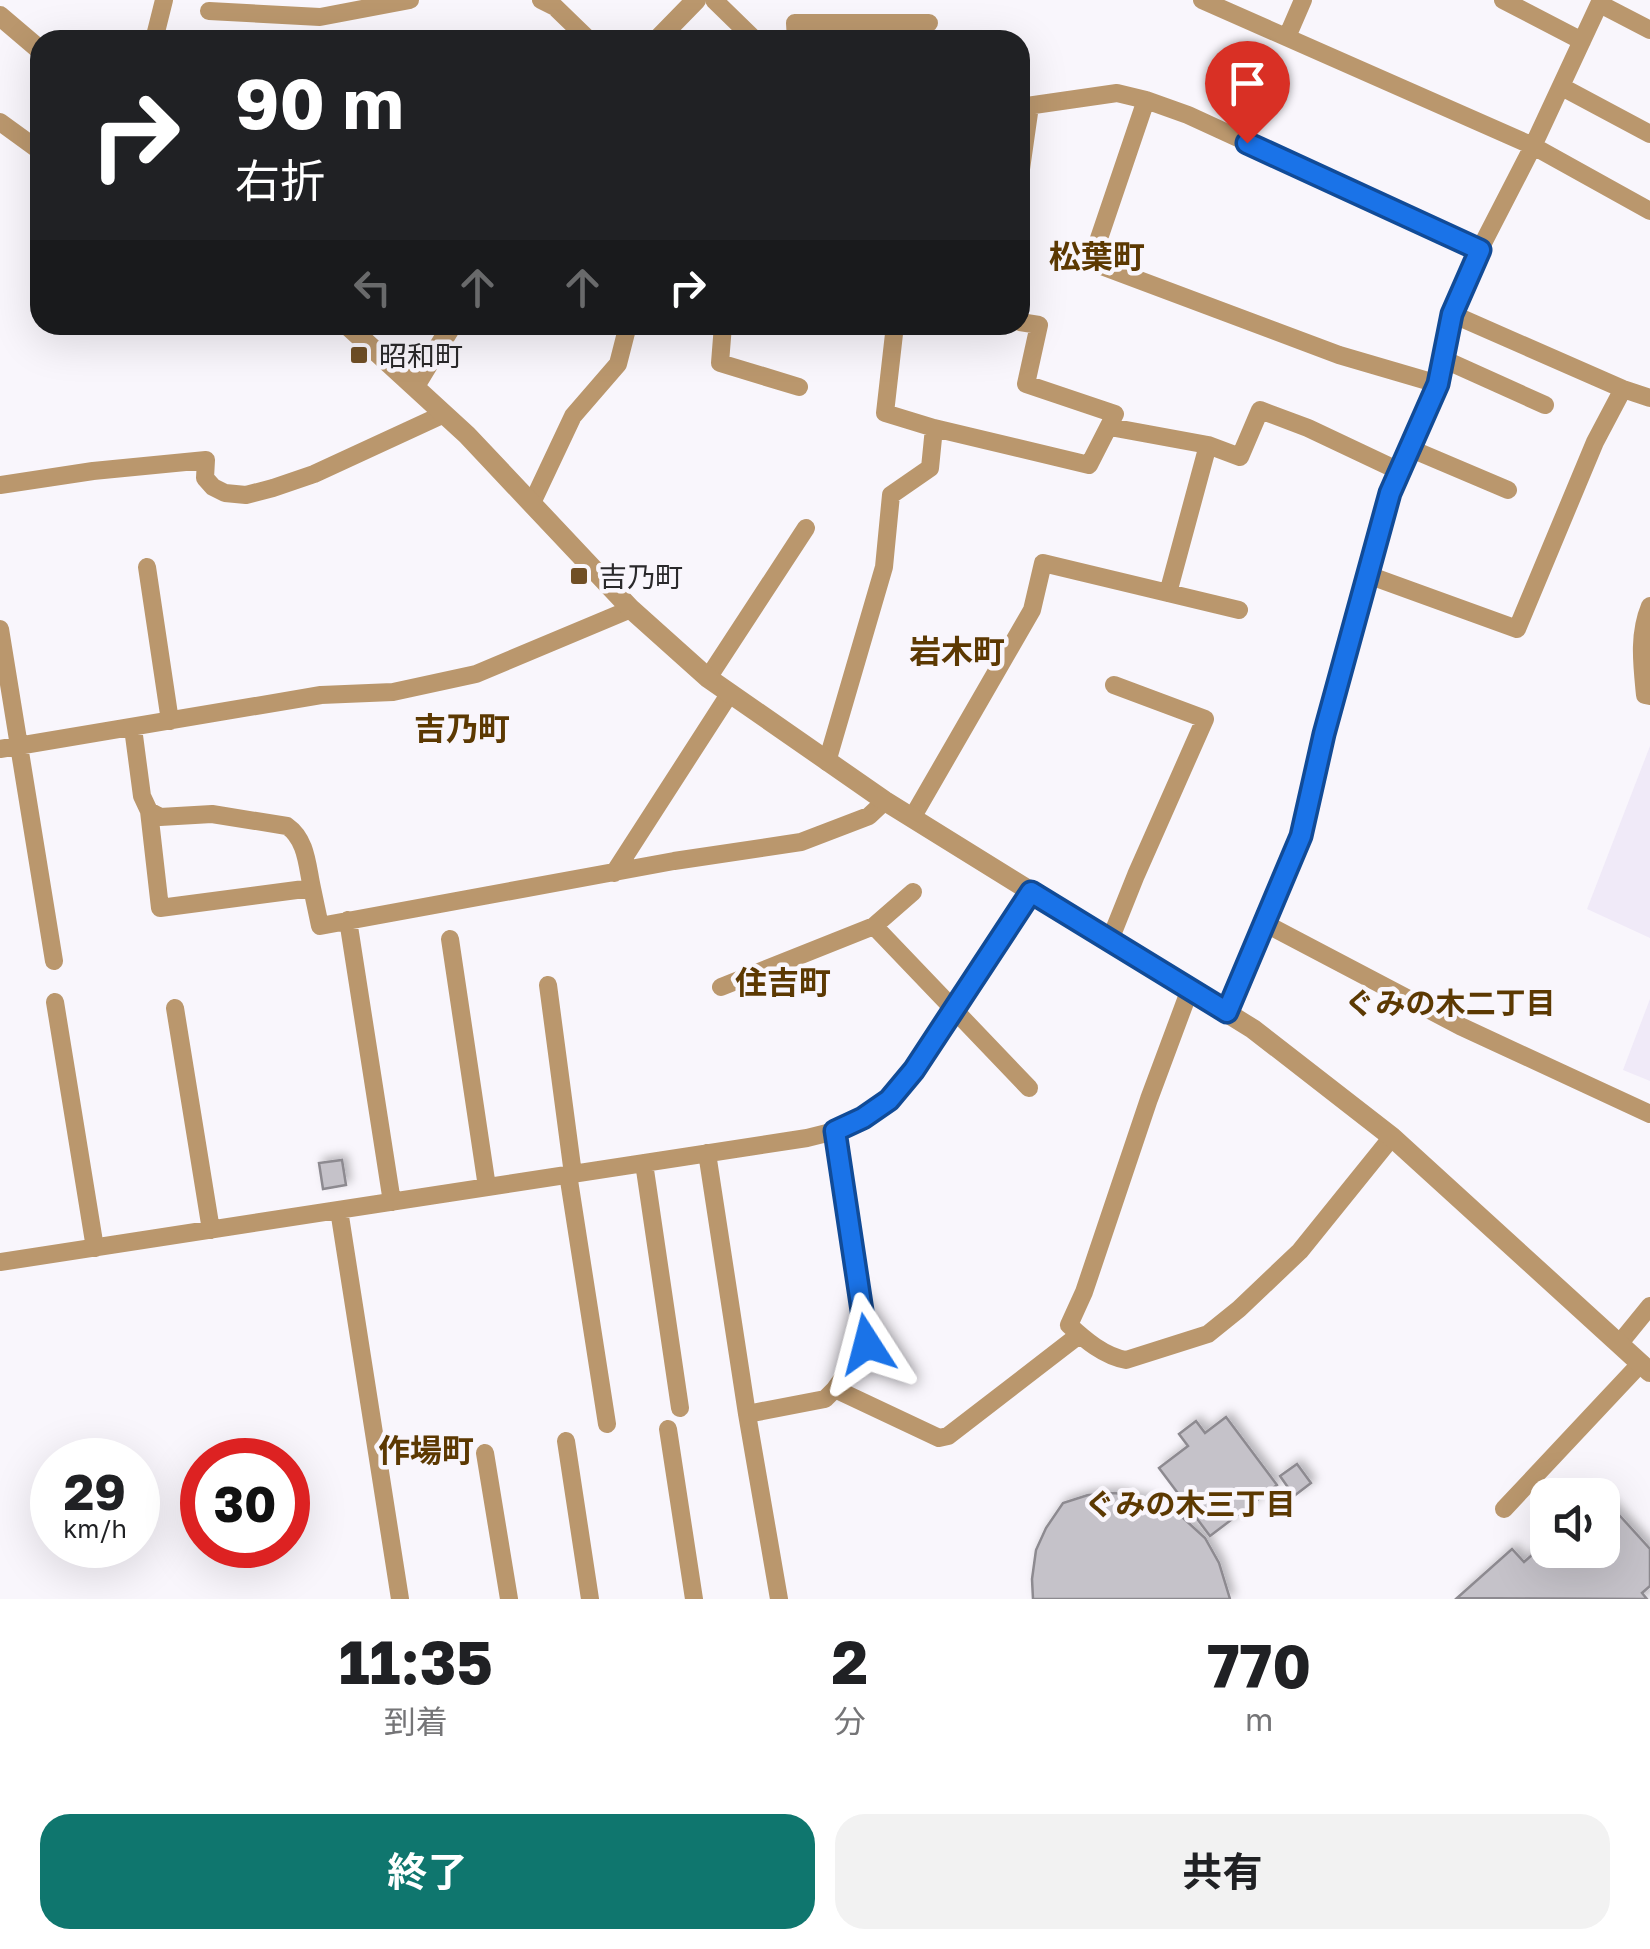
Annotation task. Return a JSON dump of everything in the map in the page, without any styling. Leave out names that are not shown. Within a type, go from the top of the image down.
[{"type":"street","points":[[156,30],[164,0]]},
{"type":"street","points":[[209,11],[320,17],[410,0]]},
{"type":"street","points":[[541,0],[578,30]]},
{"type":"street","points":[[666,30],[696,0]]},
{"type":"street","points":[[714,0],[745,30]]},
{"type":"street","points":[[1202,0],[1533,146],[1650,212]]},
{"type":"street","points":[[1287,37],[1303,0]]},
{"type":"street","points":[[1503,0],[1582,41]]},
{"type":"street","points":[[1227,1012],[1301,836],[1324,734],[1390,493],[1438,384],[1452,314],[1600,2],[1650,30]]},
{"type":"street","points":[[0,16],[30,42]]},
{"type":"street","points":[[795,30],[795,24],[929,23]]},
{"type":"street","points":[[1562,87],[1650,134]]},
{"type":"street","points":[[1030,105],[1118,93],[1146,100],[1188,115],[1480,250]]},
{"type":"street","points":[[1146,100],[1092,262],[1339,356],[1438,384]]},
{"type":"street","points":[[0,122],[30,144]]},
{"type":"street","points":[[1452,314],[1650,398]]},
{"type":"street","points":[[894,335],[885,413],[1089,464],[1115,414],[1026,384],[1039,326],[1030,324]]},
{"type":"street","points":[[358,335],[444,414],[631,608],[708,678],[885,801],[1227,1012],[1326,1084],[1392,1138],[1645,1368],[1504,1509]]},
{"type":"street","points":[[414,386],[446,335]]},
{"type":"street","points":[[532,503],[573,416],[618,364],[625,335]]},
{"type":"street","points":[[722,335],[720,363],[798,387]]},
{"type":"street","points":[[1443,360],[1545,406]]},
{"type":"street","points":[[1368,574],[1517,630],[1596,442],[1624,389]]},
{"type":"street","points":[[1110,427],[1240,456],[1260,410],[1399,471]]},
{"type":"street","points":[[0,485],[206,460],[204,478],[213,487],[225,493],[246,494],[314,474],[444,414]]},
{"type":"street","points":[[827,762],[884,567],[891,494],[930,468],[934,428]]},
{"type":"street","points":[[1168,594],[1208,446]]},
{"type":"street","points":[[1409,448],[1508,490]]},
{"type":"street","points":[[708,678],[806,528]]},
{"type":"street","points":[[912,818],[1032,610],[1043,563],[1239,610]]},
{"type":"street","points":[[148,567],[170,721]]},
{"type":"street","points":[[1650,606],[1641,654],[1645,695],[1650,696]]},
{"type":"street","points":[[10,748],[321,695],[393,692],[476,674],[631,608]]},
{"type":"street","points":[[0,629],[10,748],[54,961]]},
{"type":"street","points":[[1110,940],[1205,719],[1114,686]]},
{"type":"street","points":[[614,873],[730,693]]},
{"type":"street","points":[[133,728],[142,796],[149,811],[160,908],[312,888]]},
{"type":"street","points":[[149,811],[160,817],[212,814],[287,826],[302,842],[320,926],[801,842],[869,816],[885,801]]},
{"type":"street","points":[[722,987],[874,926],[913,892]]},
{"type":"street","points":[[0,1262],[835,1131],[889,1100],[914,1070],[1031,892]]},
{"type":"street","points":[[348,920],[392,1202]]},
{"type":"street","points":[[1264,923],[1460,1026],[1650,1114]]},
{"type":"street","points":[[874,926],[1029,1088]]},
{"type":"street","points":[[450,939],[488,1187]]},
{"type":"street","points":[[548,985],[606,1424]]},
{"type":"street","points":[[1190,989],[1069,1325],[1112,1358],[1126,1360],[1208,1334],[1300,1251],[1392,1138]]},
{"type":"street","points":[[55,1002],[95,1248]]},
{"type":"street","points":[[175,1008],[211,1230]]},
{"type":"street","points":[[747,1414],[824,1400],[867,1344],[835,1131]]},
{"type":"street","points":[[707,1153],[779,1599]]},
{"type":"street","points":[[644,1163],[680,1408]]},
{"type":"street","points":[[339,1210],[400,1599]]},
{"type":"street","points":[[1619,1344],[1650,1306]]},
{"type":"street","points":[[835,1389],[938,1438],[948,1436],[1080,1334]]},
{"type":"street","points":[[668,1429],[694,1599]]},
{"type":"street","points":[[566,1441],[590,1599]]},
{"type":"street","points":[[485,1453],[509,1599]]},
{"type":"shaded area","points":[[1650,746],[1650,938],[1587,909]]},
{"type":"shaded area","points":[[1650,999],[1650,1081],[1623,1070]]},
{"type":"building","points":[[342,1160],[346,1185],[323,1189],[319,1163]]},
{"type":"building","points":[[1226,1417],[1277,1485],[1210,1536],[1159,1468],[1188,1446],[1179,1434],[1196,1421],[1205,1433]]},
{"type":"building","points":[[1297,1464],[1311,1483],[1294,1496],[1280,1476]]},
{"type":"building","points":[[1115,1493],[1150,1500],[1181,1516],[1205,1538],[1219,1563],[1230,1599],[1033,1599],[1036,1550],[1063,1503],[1088,1495]]},
{"type":"building","points":[[1620,1516],[1650,1549],[1650,1586],[1642,1593],[1647,1599],[1457,1598],[1512,1549],[1524,1562],[1530,1557],[1530,1568],[1620,1568]]},
{"type":"place","name":"昭和町","points":[[359,355]]},
{"type":"place","name":"吉乃町","points":[[579,576]]},
{"type":"district","name":"松葉町","points":[[1097,256]]},
{"type":"district","name":"岩木町","points":[[957,651]]},
{"type":"district","name":"吉乃町","points":[[462,728]]},
{"type":"district","name":"住吉町","points":[[783,982]]},
{"type":"district","name":"ぐみの木二丁目","points":[[1450,1003]]},
{"type":"district","name":"作場町","points":[[426,1450]]},
{"type":"district","name":"ぐみの木三丁目","points":[[1190,1504]]},
{"type":"route","points":[[867,1344],[835,1131],[889,1100],[914,1070],[1031,892],[1227,1012],[1301,836],[1324,734],[1390,493],[1438,384],[1452,314],[1480,250],[1247,143]]}]
